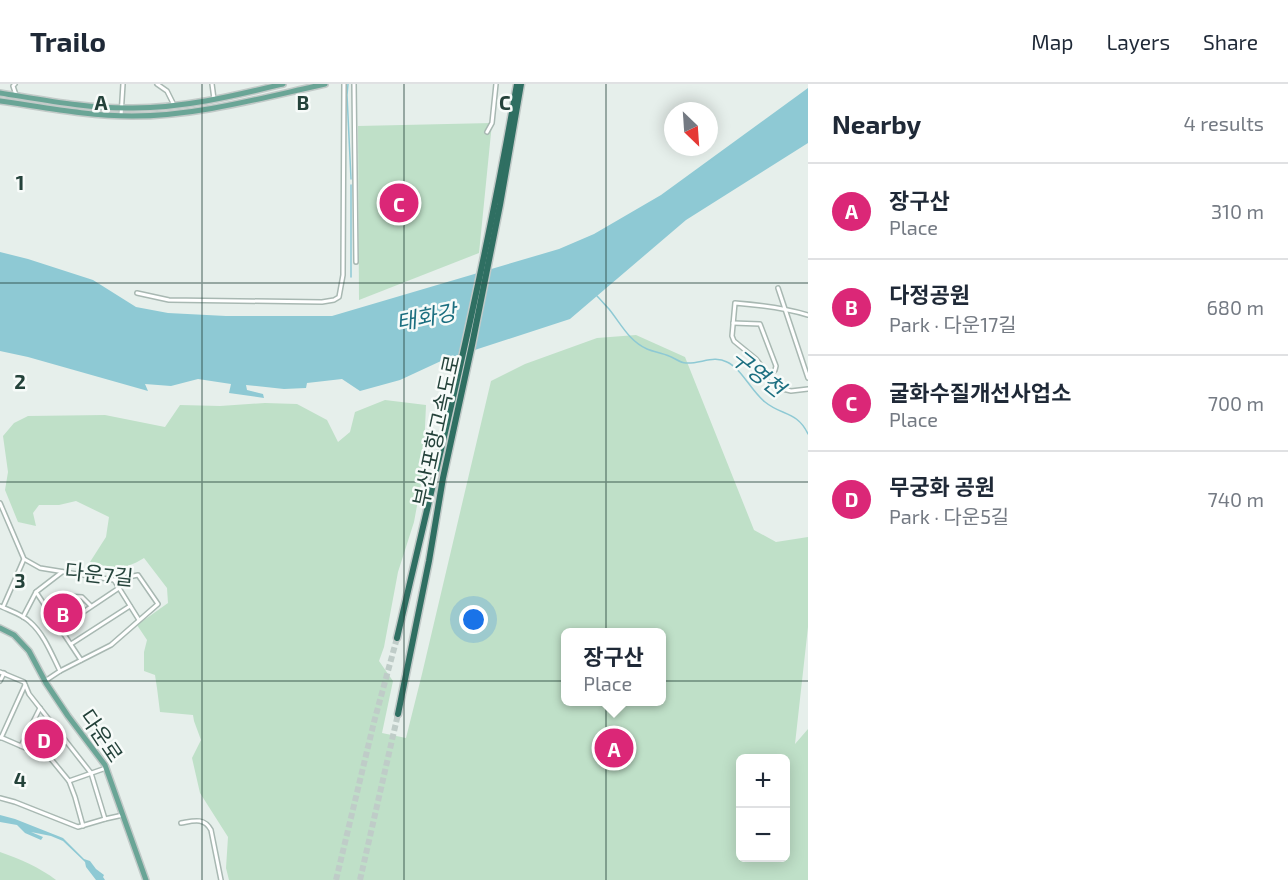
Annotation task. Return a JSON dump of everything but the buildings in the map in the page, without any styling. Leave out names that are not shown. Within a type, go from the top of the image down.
[{"type":"highway","name":"부산포항고속도로","points":[[397,638],[486,248],[519,84]]},
{"type":"highway","name":"부산포항고속도로","points":[[398,714],[443,478],[497,217],[519,84]]},
{"type":"main road","points":[[0,93],[122,108],[174,106],[283,84]]},
{"type":"main road","points":[[0,100],[121,116],[164,115],[248,101],[325,84]]},
{"type":"main road","name":"다운로","points":[[0,628],[14,635],[29,651],[68,716],[105,765],[146,880]]},
{"type":"street","points":[[15,84],[13,86],[16,95]]},
{"type":"street","points":[[121,116],[123,84]]},
{"type":"street","points":[[157,84],[167,91],[174,106]]},
{"type":"street","points":[[212,84],[214,99]]},
{"type":"street","points":[[252,84],[256,90]]},
{"type":"street","points":[[137,293],[170,300],[322,302],[339,297],[343,274],[344,84]]},
{"type":"street","points":[[354,84],[356,262]]},
{"type":"street","points":[[487,132],[492,123],[496,84]]},
{"type":"street","points":[[778,288],[808,378]]},
{"type":"street","points":[[808,315],[785,308],[735,303],[732,336],[734,341],[756,359],[779,388],[798,391],[808,389]]},
{"type":"street","points":[[733,323],[760,324],[776,366],[770,376]]},
{"type":"street","points":[[0,503],[24,559],[1,607],[30,622],[39,632],[60,671]]},
{"type":"street","name":"다운7길","points":[[24,559],[40,568],[114,580],[138,575],[158,604],[111,645],[45,681]]},
{"type":"street","points":[[23,617],[36,592],[62,572]]},
{"type":"street","points":[[114,580],[139,620]]},
{"type":"street","points":[[60,628],[119,588]]},
{"type":"street","points":[[36,592],[82,661]]},
{"type":"street","points":[[47,609],[66,596],[82,597],[92,607]]},
{"type":"street","points":[[71,644],[130,606]]},
{"type":"street","points":[[0,681],[2,672],[24,682],[40,708],[91,773],[105,819]]},
{"type":"street","points":[[25,686],[0,737],[51,759],[69,781],[83,826]]},
{"type":"street","points":[[21,746],[40,708]]},
{"type":"street","points":[[69,781],[106,768]]},
{"type":"street","points":[[0,798],[15,801],[78,827],[123,815]]},
{"type":"street","points":[[181,823],[202,820],[208,824],[221,880]]},
{"type":"green space","points":[[492,123],[479,253],[359,300],[358,126]]},
{"type":"green space","points":[[636,335],[685,357],[754,530],[776,542],[808,537],[808,627],[795,744],[808,729],[808,880],[229,880],[226,868],[228,837],[200,793],[192,758],[201,740],[193,715],[160,712],[155,675],[144,671],[144,652],[147,640],[137,625],[168,603],[167,588],[144,558],[124,567],[90,562],[106,537],[109,517],[76,501],[59,505],[39,505],[33,513],[36,526],[18,522],[5,490],[8,472],[3,436],[14,423],[28,416],[105,415],[165,427],[180,405],[297,404],[327,420],[338,442],[350,432],[355,412],[385,400],[426,405],[423,473],[414,522],[398,572],[384,647],[379,661],[393,681],[382,733],[406,738],[491,381],[525,364],[597,338]]},
{"type":"green space","points":[[66,597],[81,598],[85,600],[85,603],[59,621],[50,608]]},
{"type":"green space","points":[[48,723],[61,738],[43,753],[25,745],[30,730],[42,734]]},
{"type":"green space","points":[[0,852],[43,871],[56,880],[0,880]]},
{"type":"water","name":"태화강","points":[[808,88],[808,143],[686,220],[570,319],[441,361],[400,380],[360,391],[342,379],[307,383],[306,388],[284,389],[246,385],[247,390],[263,394],[264,398],[229,393],[231,384],[198,379],[171,386],[145,384],[148,391],[0,351],[0,252],[93,280],[136,307],[168,313],[226,316],[332,316],[559,249],[594,234],[661,195],[715,156],[718,156],[718,154]]},
{"type":"water","points":[[0,815],[63,838],[104,875],[105,880],[96,880],[85,862],[63,841],[31,832],[43,837],[41,840],[25,833],[17,825],[0,822]]},
{"type":"waterway","points":[[348,84],[351,179]]},
{"type":"waterway","points":[[351,185],[351,277]]},
{"type":"waterway","name":"구영천","points":[[597,296],[630,337],[641,346],[684,363],[717,359],[727,362],[765,402],[794,417],[808,434]]},
{"type":"tunnel","points":[[336,880],[397,638]]},
{"type":"tunnel","points":[[360,880],[398,714]]},
{"type":"place","name":"굴화수질개선사업소","points":[[399,203]]},
{"type":"place","name":"다정공원","points":[[63,613]]},
{"type":"place","name":"무궁화 공원","points":[[44,739]]},
{"type":"place","name":"장구산","points":[[614,748]]}]
